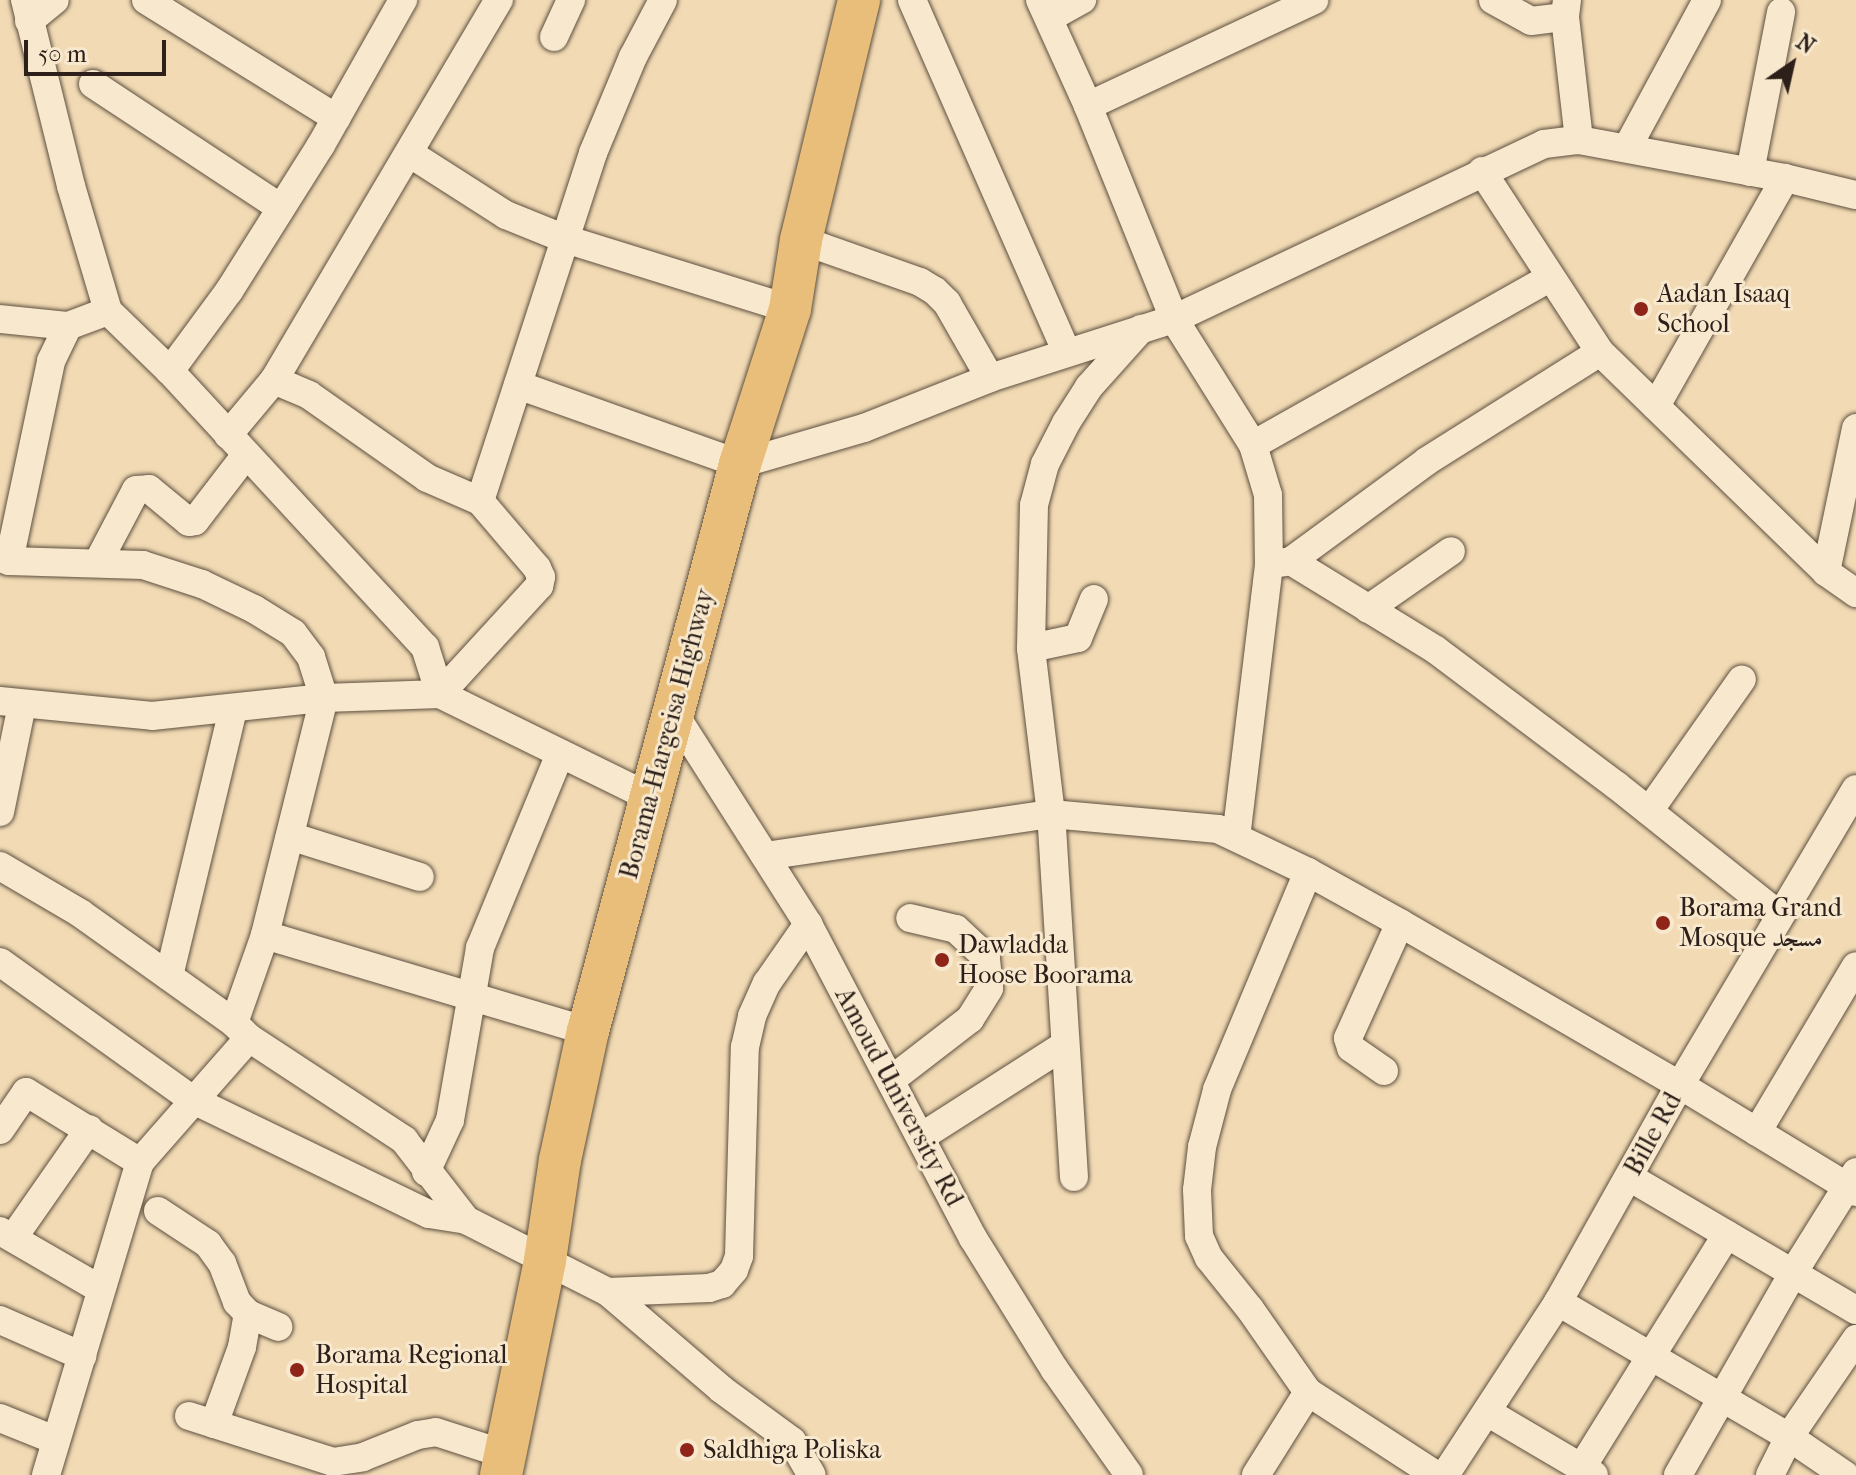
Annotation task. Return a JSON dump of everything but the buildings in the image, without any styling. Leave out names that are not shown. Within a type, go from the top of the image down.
[{"type":"highway","name":"Borama-Hargeisa Highway","points":[[502,1465],[588,1031],[740,464],[790,309],[801,240],[859,0]]},
{"type":"street","points":[[55,0],[27,11],[71,186],[108,311],[170,371],[236,446],[425,647],[440,694]]},
{"type":"street","points":[[146,0],[336,118]]},
{"type":"street","points":[[170,371],[229,291],[336,118],[403,0]]},
{"type":"street","points":[[98,562],[136,490],[149,489],[189,522],[201,518],[236,446],[499,0]]},
{"type":"street","points":[[554,37],[571,0]]},
{"type":"street","points":[[480,501],[593,153],[633,57],[663,0]]},
{"type":"street","points":[[912,0],[1066,351]]},
{"type":"street","points":[[1082,0],[1045,9],[1088,106],[1174,319],[1253,445],[1268,495],[1280,563],[1236,836]]},
{"type":"street","points":[[1088,106],[1314,0]]},
{"type":"street","points":[[1493,0],[1531,21],[1566,9],[1579,140]]},
{"type":"street","points":[[1627,148],[1707,0]]},
{"type":"street","points":[[1750,172],[1781,12]]},
{"type":"street","points":[[93,84],[281,208]]},
{"type":"street","points":[[518,385],[740,464],[864,428],[1066,351],[1174,319],[1544,144],[1579,140],[1856,193]]},
{"type":"street","points":[[409,153],[506,215],[565,239],[790,309]]},
{"type":"street","points":[[1482,171],[1600,352],[1826,572],[1856,593]]},
{"type":"street","points":[[1656,406],[1785,178]]},
{"type":"street","points":[[801,240],[920,282],[935,291],[947,303],[990,378]]},
{"type":"street","points":[[1253,445],[1549,278]]},
{"type":"street","points":[[0,319],[68,326],[108,311]]},
{"type":"street","points":[[46,1475],[140,1162],[193,1100],[241,1031],[324,698],[311,657],[293,633],[202,584],[143,565],[4,560],[51,361],[68,326]]},
{"type":"street","points":[[1074,1177],[1051,814],[1031,648],[1034,505],[1045,464],[1089,387],[1142,328]]},
{"type":"street","points":[[1280,563],[1427,461],[1600,352]]},
{"type":"street","points":[[274,380],[309,395],[427,478],[480,501],[537,568],[541,577],[539,586],[440,694]]},
{"type":"street","points":[[1826,572],[1856,428]]},
{"type":"street","points":[[1368,609],[1451,551]]},
{"type":"street","points":[[1280,563],[1368,609],[1436,650],[1649,811],[1779,915]]},
{"type":"street","points":[[1031,648],[1078,638],[1094,599]]},
{"type":"street","points":[[1649,811],[1742,679]]},
{"type":"street","points":[[0,812],[11,703],[152,716],[233,710],[324,698],[440,694],[651,798]]},
{"type":"street","points":[[169,976],[233,710]]},
{"type":"street","name":"Amoud University Rd","points":[[675,715],[808,924],[973,1238],[1055,1370],[1129,1475]]},
{"type":"street","points":[[426,1172],[450,1120],[480,948],[560,754]]},
{"type":"street","name":"Bille Rd","points":[[1445,1475],[1558,1302],[1779,915],[1855,792]]},
{"type":"street","points":[[765,856],[1051,814],[1218,829],[1308,872],[1400,923],[1757,1132],[1853,1184],[1793,1273],[1678,1475]]},
{"type":"street","points":[[290,836],[420,877]]},
{"type":"street","points":[[0,866],[80,913],[241,1031],[404,1140],[466,1220]]},
{"type":"street","points":[[1308,872],[1217,1090],[1202,1147],[1196,1214],[1199,1236],[1209,1258],[1250,1309],[1308,1392],[1436,1475]]},
{"type":"street","points":[[891,1080],[970,1019],[989,988],[986,957],[956,929],[910,918]]},
{"type":"street","points":[[1384,1071],[1351,1048],[1348,1038],[1400,923]]},
{"type":"street","points":[[608,1292],[709,1288],[722,1284],[734,1270],[739,1256],[741,1102],[747,1037],[767,983],[808,924]]},
{"type":"street","points":[[265,935],[588,1031]]},
{"type":"street","points":[[0,962],[193,1100],[429,1214],[466,1220],[608,1292],[721,1389],[792,1441],[812,1475]]},
{"type":"street","points":[[1757,1132],[1856,966]]},
{"type":"street","points":[[921,1137],[1065,1045]]},
{"type":"street","points":[[0,1130],[26,1092],[140,1162]]},
{"type":"street","points":[[89,1129],[6,1234],[100,1289]]},
{"type":"street","points":[[1629,1177],[1856,1310]]},
{"type":"street","points":[[158,1211],[208,1244],[222,1263],[237,1302],[248,1314],[278,1327]]},
{"type":"street","points":[[1487,1412],[1588,1471],[1652,1355],[1727,1234]]},
{"type":"street","points":[[1558,1302],[1789,1437],[1845,1475]]},
{"type":"street","points":[[248,1314],[242,1347],[202,1420],[333,1462],[363,1457],[418,1435],[436,1432],[502,1465]]},
{"type":"street","points":[[0,1320],[82,1356]]},
{"type":"street","points":[[1770,1475],[1789,1437],[1856,1339]]},
{"type":"street","points":[[1256,1475],[1308,1392]]},
{"type":"street","points":[[0,1418],[55,1440]]},
{"type":"place","name":"Aadan Isaaq School","points":[[1641,309]]},
{"type":"place","name":"Borama Grand Mosque مسجد","points":[[1663,923]]},
{"type":"place","name":"Dawladda Hoose Boorama","points":[[942,960]]},
{"type":"place","name":"Borama Regional Hospital","points":[[297,1370]]},
{"type":"place","name":"Saldhiga Poliska","points":[[687,1450]]}]
